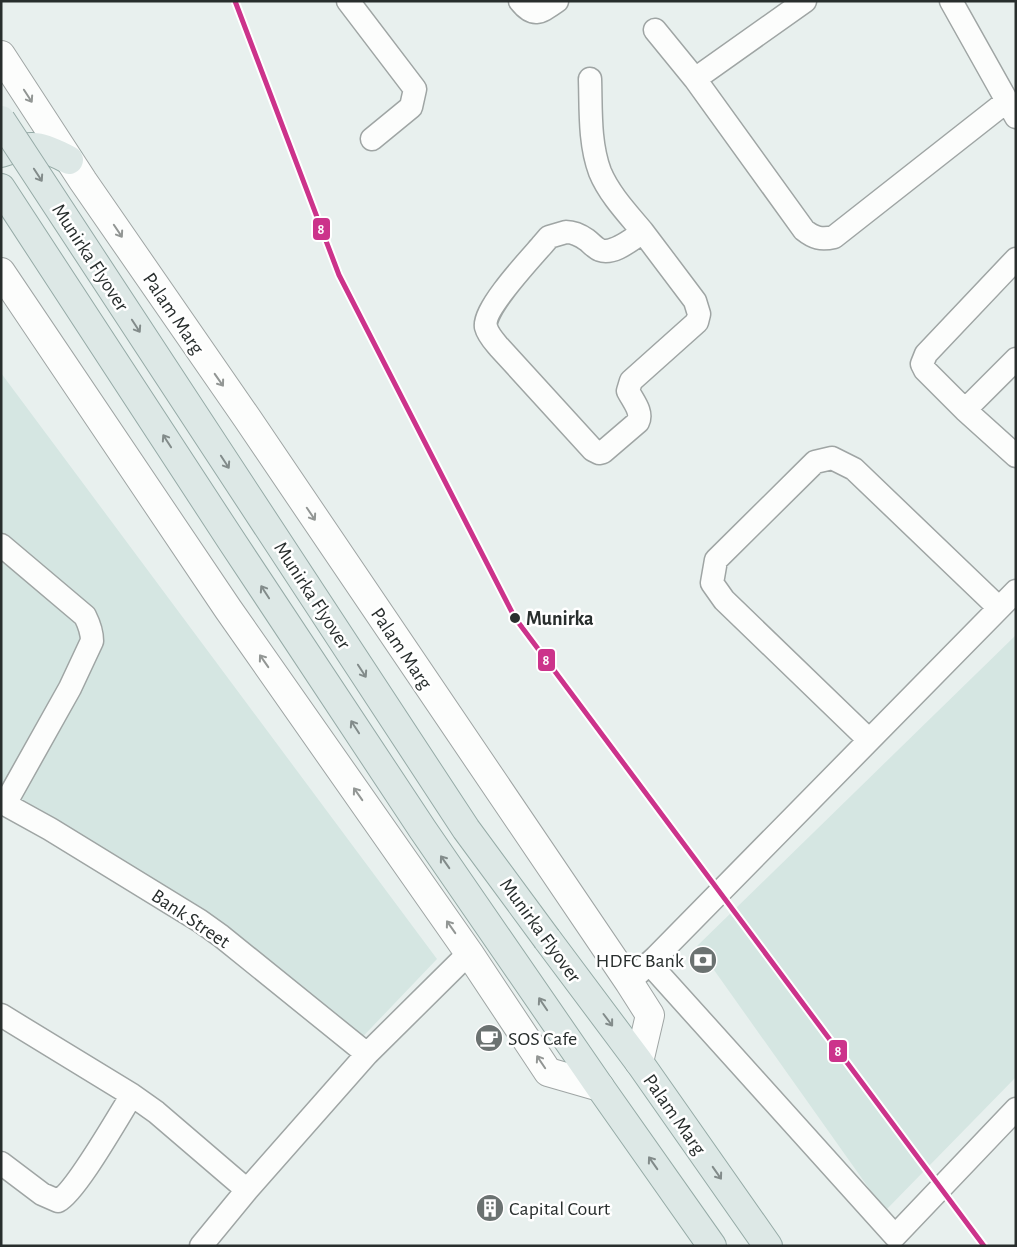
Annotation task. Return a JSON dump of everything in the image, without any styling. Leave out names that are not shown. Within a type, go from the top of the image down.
[{"type":"main road","name":"Palam Marg","points":[[1,55],[69,160],[629,982],[650,1015],[638,1062],[768,1246]]},
{"type":"main road","name":"Munirka Flyover","points":[[1,120],[466,829],[638,1062]]},
{"type":"main road","points":[[1,153],[22,146],[47,148],[69,160]]},
{"type":"main road","name":"Munirka Flyover","points":[[1,188],[406,806],[600,1087]]},
{"type":"main road","points":[[1,272],[228,609],[469,953],[548,1072],[600,1087],[712,1246]]},
{"type":"street","points":[[348,1],[415,88],[411,107],[372,140]]},
{"type":"street","points":[[520,1],[526,8],[537,12],[542,12],[556,1]]},
{"type":"street","points":[[695,79],[806,1]]},
{"type":"street","points":[[655,30],[695,79],[804,230],[814,238],[824,240],[834,237],[1011,109],[950,1]]},
{"type":"street","points":[[590,78],[593,135],[600,172],[611,191],[643,232],[695,301],[699,314],[697,322],[628,384],[628,391],[640,412],[640,419],[603,452],[599,453],[593,450],[499,347],[488,333],[486,318],[496,301],[549,237],[573,232],[604,251],[618,248],[643,232]]},
{"type":"street","points":[[1016,259],[926,354],[922,364],[925,370],[964,410],[1016,456]]},
{"type":"street","points":[[964,410],[1016,359]]},
{"type":"street","points":[[869,740],[724,600],[712,583],[716,560],[815,462],[832,458],[854,469],[999,608]]},
{"type":"street","points":[[1,545],[85,616],[91,627],[92,634],[92,640],[70,688],[3,803]]},
{"type":"street","points":[[629,982],[1016,591]]},
{"type":"street","name":"Bank Street","points":[[3,803],[50,829],[221,936],[367,1054]]},
{"type":"street","points":[[201,1246],[246,1190],[367,1054],[469,953]]},
{"type":"street","points":[[649,963],[895,1236],[1012,1120]]},
{"type":"street","points":[[1,1014],[132,1095],[182,1133],[246,1190]]},
{"type":"street","points":[[1,1163],[42,1194],[58,1201],[62,1199],[76,1183],[132,1095]]},
{"type":"shaded area","points":[[1,373],[437,959],[351,1049],[241,950],[1,811]]},
{"type":"shaded area","points":[[1016,635],[1016,1077],[885,1211],[697,946]]},
{"type":"transit line","name":"8","points":[[235,1],[339,275],[515,618],[984,1246]]},
{"type":"place","name":"Munirka","points":[[515,618]]},
{"type":"place","name":"HDFC Bank","points":[[703,960]]},
{"type":"place","name":"SOS Cafe","points":[[489,1038]]},
{"type":"place","name":"Capital Court","points":[[490,1208]]}]
